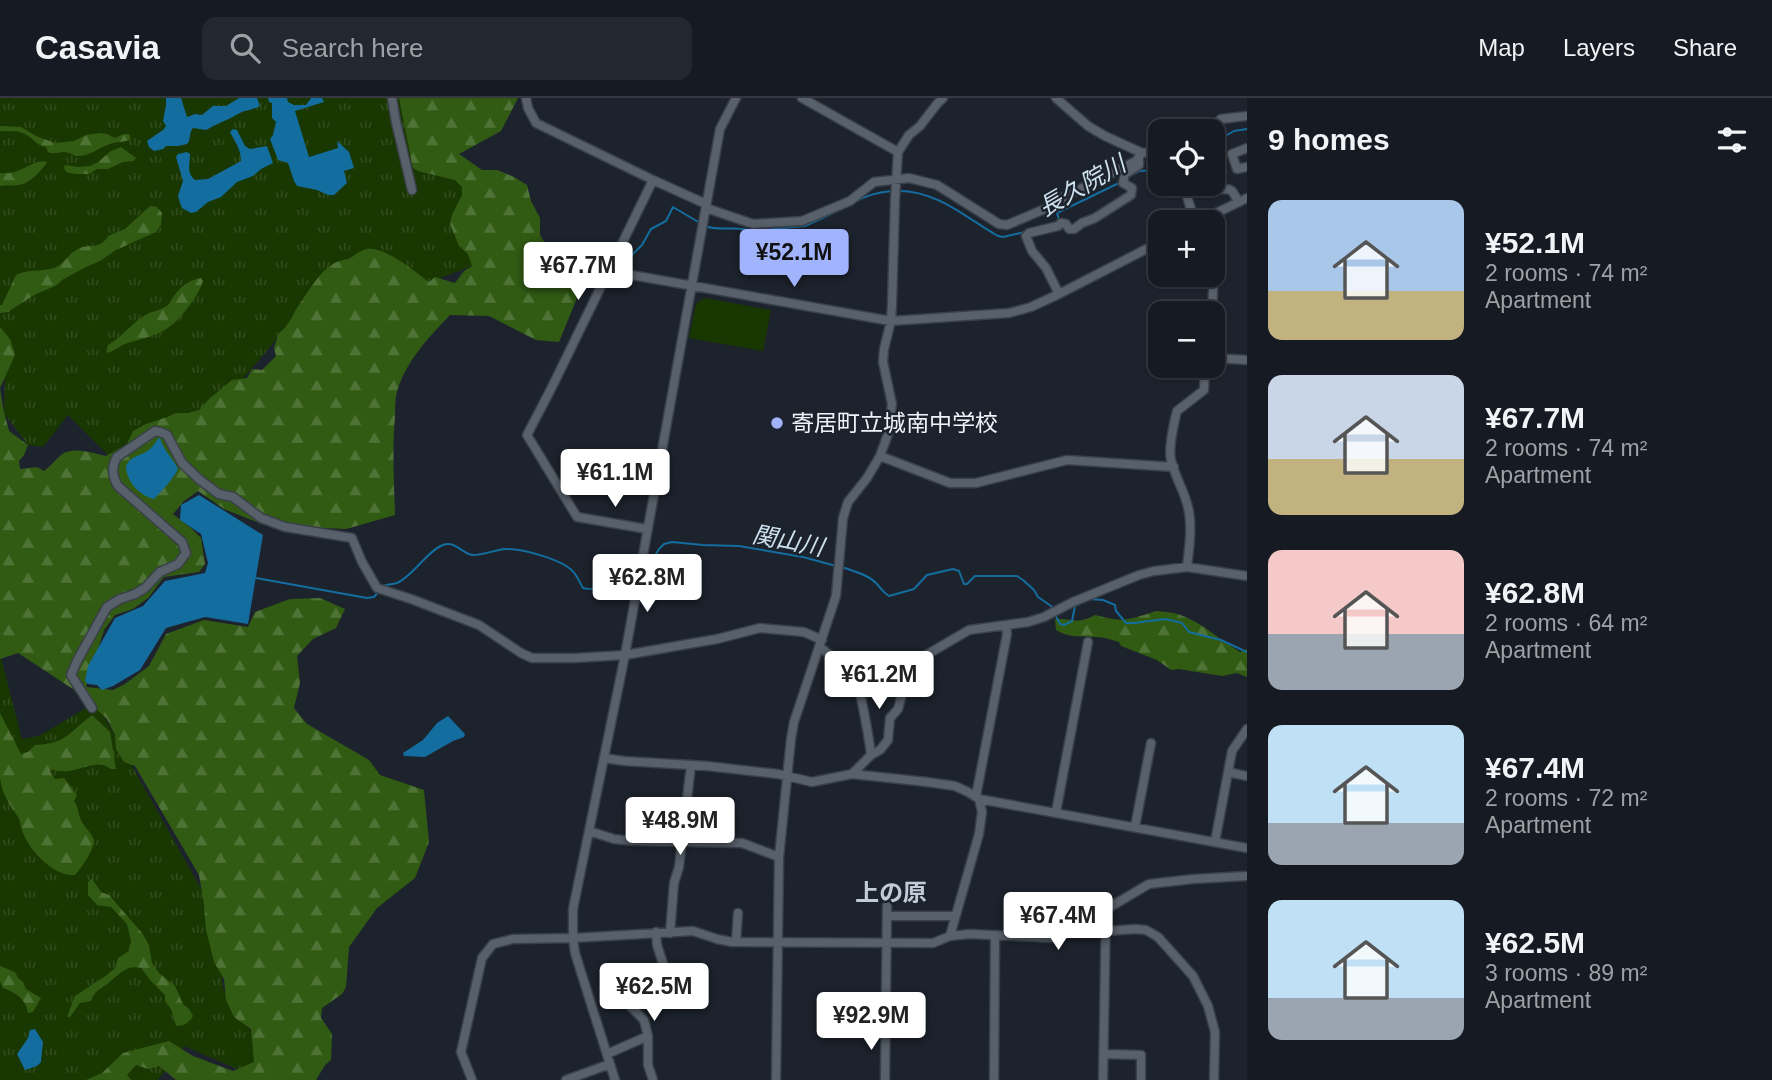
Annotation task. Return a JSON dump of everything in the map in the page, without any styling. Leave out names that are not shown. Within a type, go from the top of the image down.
[{"type":"street","points":[[392,98],[412,190]]},
{"type":"street","points":[[526,98],[536,122],[706,206],[753,224],[802,221],[850,201],[874,182],[909,178],[937,185],[999,223],[1007,225],[1047,208],[1148,154]]},
{"type":"street","points":[[615,1080],[575,953],[572,938],[573,909],[625,655],[720,129],[736,98]]},
{"type":"street","points":[[802,98],[898,152]]},
{"type":"street","points":[[776,1080],[779,857],[794,722],[836,597],[848,502],[880,456],[888,434],[892,404],[883,362],[891,321],[898,152],[909,135],[943,98]]},
{"type":"street","points":[[1056,98],[1088,127],[1141,155]]},
{"type":"street","points":[[1221,119],[1247,117]]},
{"type":"street","points":[[1247,148],[1232,154],[1237,169],[1247,167]]},
{"type":"street","points":[[1059,294],[1046,268],[1032,251],[1026,236],[1061,223],[1074,229],[1131,195],[1132,188],[1123,183],[1125,174],[1139,166],[1141,155]]},
{"type":"street","points":[[648,529],[577,517],[527,435],[653,180]]},
{"type":"street","points":[[1192,210],[1185,190],[1228,189],[1243,200],[1224,210]]},
{"type":"street","points":[[609,271],[891,321],[1009,313],[1031,307],[1148,248]]},
{"type":"street","points":[[1225,359],[1247,360]]},
{"type":"street","points":[[1187,567],[1189,512],[1170,452],[1177,411],[1204,390],[1204,378]]},
{"type":"street","points":[[92,708],[71,675],[107,607],[145,588],[160,572],[178,564],[186,553],[182,542],[114,480],[113,468],[117,457],[155,431],[167,435],[182,463],[219,494],[233,497],[261,518],[285,527],[352,538],[377,588],[479,625],[532,658],[575,659],[625,655],[717,639],[760,628],[804,632],[821,643],[836,660],[856,672],[891,675],[969,630],[1006,626],[1044,617],[1139,575],[1187,567],[1247,576]]},
{"type":"street","points":[[880,456],[959,484],[976,483],[1067,460],[1174,467]]},
{"type":"street","points":[[950,936],[979,834],[982,812],[978,797],[1007,634],[1006,626]]},
{"type":"street","points":[[1056,812],[1088,642]]},
{"type":"street","points":[[852,774],[888,740],[890,718],[898,709],[907,677],[905,668]]},
{"type":"street","points":[[856,672],[871,755]]},
{"type":"street","points":[[1215,842],[1232,751],[1247,729]]},
{"type":"street","points":[[1135,827],[1151,743]]},
{"type":"street","points":[[604,758],[786,775],[811,782],[852,774],[927,782],[955,786],[978,797],[1247,848]]},
{"type":"street","points":[[670,933],[674,883],[679,867],[691,765]]},
{"type":"street","points":[[1228,772],[1247,776]]},
{"type":"street","points":[[589,831],[614,839],[742,844],[779,857]]},
{"type":"street","points":[[472,1080],[461,1052],[482,958],[488,949],[498,942],[513,939],[693,931],[737,942],[933,943],[950,936],[970,934],[1055,938],[1149,884],[1247,876]]},
{"type":"street","points":[[885,1080],[887,906]]},
{"type":"street","points":[[1103,1080],[1106,909]]},
{"type":"street","points":[[737,942],[738,913]]},
{"type":"street","points":[[887,916],[955,916]]},
{"type":"street","points":[[1107,931],[1146,930],[1158,937],[1193,976],[1208,1006],[1215,1032],[1214,1080]]},
{"type":"street","points":[[653,1080],[648,1065],[648,1036],[644,1020],[631,1007],[632,1003],[666,987],[667,976],[657,945],[656,932]]},
{"type":"street","points":[[994,1080],[995,936]]},
{"type":"street","points":[[607,1054],[648,1036]]},
{"type":"street","points":[[1104,1054],[1141,1055],[1141,1080]]},
{"type":"street","points":[[566,1080],[610,1064]]},
{"type":"green space","points":[[0,98],[414,98],[462,176],[475,265],[429,282],[334,272],[223,402],[109,456],[68,415],[43,447],[28,445],[4,413],[6,341],[0,337]]},
{"type":"green space","points":[[399,98],[518,98],[501,131],[459,154],[482,170],[497,170],[527,185],[531,201],[540,218],[540,235],[566,278],[579,293],[559,342],[536,340],[489,316],[450,315],[442,323],[404,373],[396,396],[393,454],[395,515],[346,529],[264,525],[224,509],[198,491],[184,501],[173,514],[201,538],[205,564],[199,572],[164,577],[148,598],[133,609],[115,615],[104,630],[86,687],[113,690],[125,684],[149,666],[166,634],[204,620],[248,627],[255,612],[290,599],[320,598],[345,609],[336,628],[313,639],[297,656],[300,683],[294,708],[307,724],[369,760],[380,775],[424,790],[429,842],[415,878],[377,908],[349,947],[346,987],[342,994],[322,1008],[321,1018],[332,1034],[331,1060],[316,1080],[176,1080],[159,1066],[148,1069],[136,1065],[127,1075],[131,1080],[86,1080],[102,1073],[123,1053],[169,1041],[193,1056],[233,1071],[254,1062],[251,1029],[234,1017],[226,1000],[224,979],[214,962],[206,930],[199,875],[135,766],[124,762],[116,749],[115,735],[107,719],[82,695],[18,653],[0,659],[0,388],[9,431],[28,445],[19,461],[20,469],[37,467],[44,471],[66,452],[83,451],[106,456],[127,444],[133,431],[176,413],[199,410],[232,380],[247,378],[252,369],[262,370],[276,356],[274,348],[279,333],[289,323],[317,279],[337,262],[364,250],[374,249],[400,261],[429,282],[435,277],[455,283],[464,271],[472,266],[468,254],[459,246],[450,224],[462,195],[462,187],[455,180],[413,168]]},
{"type":"green space","points":[[0,126],[21,127],[55,143],[74,141],[86,135],[100,133],[115,138],[129,134],[131,139],[77,156],[66,152],[48,152],[46,147],[28,136],[19,132],[0,131]]},
{"type":"green space","points":[[121,147],[136,158],[134,161],[123,162],[108,169],[97,169],[89,174],[66,172],[64,168],[65,165],[90,166]]},
{"type":"green space","points":[[45,161],[47,163],[27,182],[0,186],[0,173],[19,171]]},
{"type":"green space","points":[[150,206],[157,207],[162,213],[161,225],[156,232],[116,250],[8,312],[0,313],[0,305],[16,275],[58,266],[76,250],[99,244],[108,236],[125,229]]},
{"type":"green space","points":[[201,278],[203,281],[194,300],[170,326],[158,334],[127,343],[106,353],[108,345],[137,321],[166,307],[182,286]]},
{"type":"green space","points":[[704,298],[771,310],[763,351],[689,338],[696,304]]},
{"type":"green space","points":[[0,327],[10,339],[15,355],[0,388]]},
{"type":"green space","points":[[1156,611],[1180,615],[1198,623],[1240,652],[1247,649],[1247,677],[1237,673],[1222,676],[1171,670],[1157,660],[1121,646],[1119,642],[1070,635],[1056,630],[1055,619],[1079,620],[1095,615],[1126,619]]},
{"type":"green space","points":[[0,654],[22,739],[39,736],[96,702],[217,917],[223,989],[269,1059],[237,1069],[184,1046],[158,1080],[0,1080]]},
{"type":"green space","points":[[0,713],[21,754],[28,752],[35,745],[61,740],[92,715],[110,732],[116,769],[101,765],[65,771],[50,769],[55,779],[64,778],[77,795],[74,801],[83,824],[94,841],[87,859],[75,875],[59,872],[37,855],[26,840],[19,819],[4,794],[0,778]]},
{"type":"green space","points":[[92,879],[101,892],[109,895],[142,933],[149,945],[152,963],[159,973],[175,986],[183,1004],[193,1016],[186,1024],[176,1026],[165,995],[141,968],[136,967],[121,973],[97,992],[91,1001],[80,1003],[70,1017],[67,1017],[75,996],[115,968],[118,958],[129,951],[131,941],[127,924],[111,907],[97,905],[88,895],[88,882]]},
{"type":"green space","points":[[0,966],[15,972],[26,989],[41,998],[33,1012],[28,1013],[19,997],[3,988]]},
{"type":"water","points":[[166,98],[181,98],[187,117],[202,115],[213,106],[226,106],[239,98],[257,98],[260,106],[206,130],[193,128],[187,144],[166,146],[154,151],[147,141],[166,126],[163,121]]},
{"type":"water","points":[[268,98],[287,98],[288,102],[294,105],[306,105],[311,98],[322,98],[324,102],[295,111],[309,157],[338,148],[337,141],[349,152],[354,168],[344,171],[347,183],[334,195],[297,186],[288,163],[278,160],[270,139],[276,122],[272,118],[272,103]]},
{"type":"water","points":[[237,130],[245,146],[250,149],[267,146],[273,163],[253,176],[237,182],[221,197],[208,202],[196,212],[191,213],[182,208],[178,196],[183,181],[176,157],[187,152],[190,154],[189,168],[192,177],[195,180],[208,179],[241,161],[239,149],[230,132]]},
{"type":"water","points":[[160,438],[178,469],[154,499],[135,487],[128,477],[126,466],[132,459],[149,450]]},
{"type":"water","points":[[199,495],[263,535],[248,624],[205,617],[166,628],[140,670],[102,690],[97,685],[88,684],[85,681],[88,666],[115,618],[143,606],[165,581],[205,573],[208,563],[201,534],[180,520],[181,505]]},
{"type":"water","points":[[448,716],[465,734],[464,737],[425,757],[404,756],[403,753],[423,740],[437,723]]},
{"type":"water","points":[[35,1029],[43,1042],[41,1062],[25,1070],[17,1054],[30,1030]]},
{"type":"waterway","name":"長久院川","points":[[1225,136],[1247,129]]},
{"type":"waterway","name":"長久院川","points":[[1128,177],[1139,171],[1148,171]]},
{"type":"waterway","name":"長久院川","points":[[1059,220],[1057,213],[1121,182]]},
{"type":"waterway","name":"長久院川","points":[[853,203],[873,194],[894,191]]},
{"type":"waterway","name":"長久院川","points":[[899,191],[939,200],[998,236],[1025,232]]},
{"type":"waterway","name":"長久院川","points":[[705,226],[752,231],[805,226],[848,206]]},
{"type":"waterway","name":"長久院川","points":[[618,261],[626,264],[651,229],[666,221],[673,207],[700,223]]},
{"type":"waterway","name":"関山川","points":[[644,574],[659,549],[672,542],[739,546],[803,557],[836,566]]},
{"type":"waterway","name":"関山川","points":[[381,586],[403,580],[431,552],[447,544],[473,555],[505,549],[543,556],[570,569],[583,588],[602,588],[635,577]]},
{"type":"waterway","name":"関山川","points":[[842,567],[869,577],[889,596],[914,589],[927,575],[953,569],[959,571],[964,584],[975,576],[1017,576],[1034,590],[1038,597],[1054,608]]},
{"type":"waterway","name":"関山川","points":[[256,578],[367,598],[374,597],[379,591]]},
{"type":"waterway","name":"関山川","points":[[1089,599],[1103,600],[1115,605],[1116,611],[1126,623],[1166,619],[1182,623],[1189,632],[1221,640],[1247,652]]},
{"type":"waterway","name":"関山川","points":[[1056,616],[1060,624],[1072,621],[1075,606],[1081,603]]},
{"type":"place","name":"寄居町立城南中学校","points":[[777,423]]},
{"type":"district","name":"上の原","points":[[891,893]]}]
